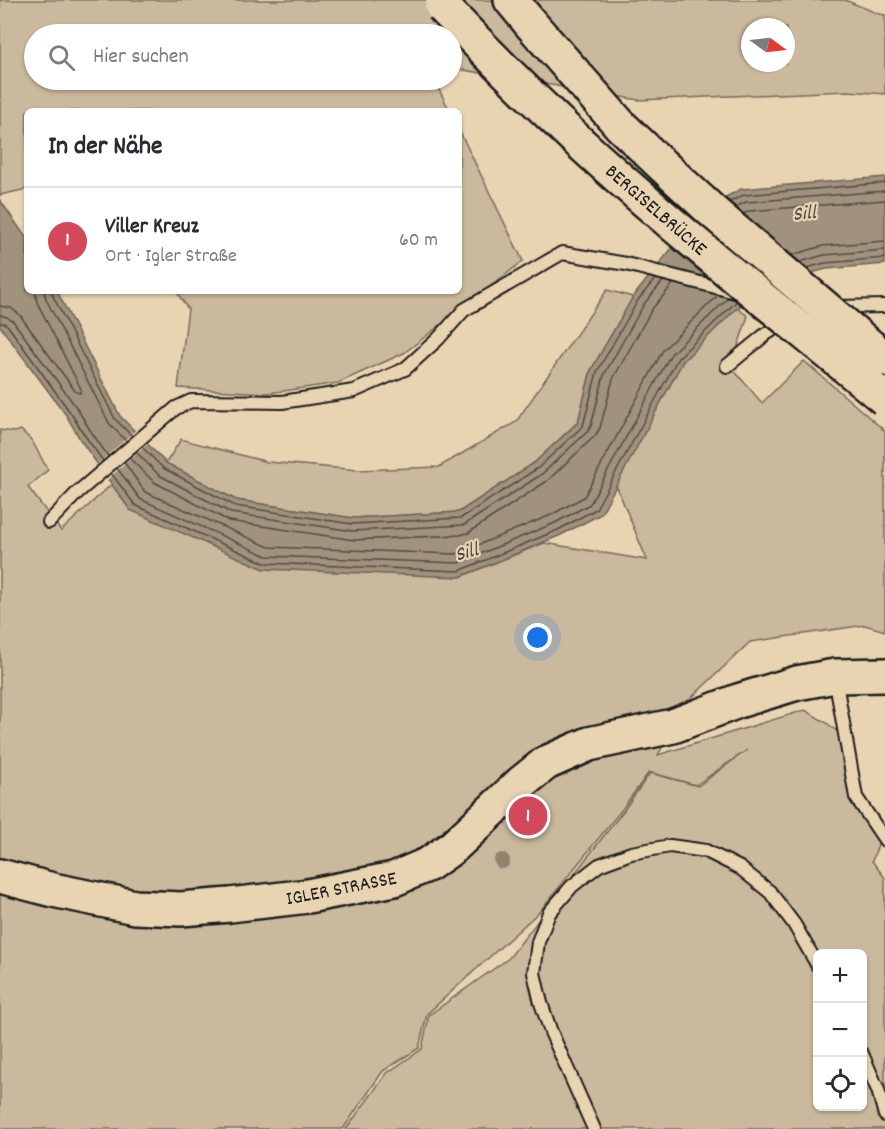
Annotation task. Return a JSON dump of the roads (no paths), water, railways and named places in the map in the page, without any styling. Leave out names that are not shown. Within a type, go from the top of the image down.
[{"type":"main road","name":"BERGISELBRÜCKE","points":[[442,6],[460,24]]},
{"type":"main road","name":"BERGISELBRÜCKE","points":[[521,11],[621,126],[730,227],[885,359]]},
{"type":"main road","name":"BERGISELBRÜCKE","points":[[462,26],[579,142],[696,243],[885,399]]},
{"type":"main road","name":"IGLER STRASSE","points":[[0,876],[53,891],[135,907],[181,909],[308,896],[394,879],[429,864],[453,847],[521,783],[546,763],[589,744],[673,726],[738,701],[787,686],[835,676],[885,675]]},
{"type":"lane","points":[[49,522],[78,492],[176,408],[191,401],[282,402],[354,391],[405,369],[438,339],[464,310],[562,254],[626,264],[785,304]]},
{"type":"lane","points":[[727,366],[766,334],[805,311],[885,306]]},
{"type":"lane","points":[[835,676],[856,796],[885,840]]},
{"type":"lane","points":[[594,1129],[551,1032],[534,973],[538,942],[549,913],[572,886],[599,865],[631,853],[670,846],[706,851],[740,868],[770,892],[794,924],[813,957]]},
{"type":"lane","points":[[863,1057],[878,1090],[885,1115]]},
{"type":"water","name":"Sill","points":[[885,177],[885,264],[826,269],[776,283],[737,308],[683,361],[601,514],[561,535],[460,577],[264,569],[130,510],[81,441],[66,415],[0,326],[0,200],[24,235],[24,294],[59,294],[120,416],[166,463],[236,500],[353,518],[459,512],[534,463],[578,422],[591,370],[633,297],[703,209],[741,189]]},
{"type":"place","name":"Viller Kreuz","points":[[528,816]]}]
